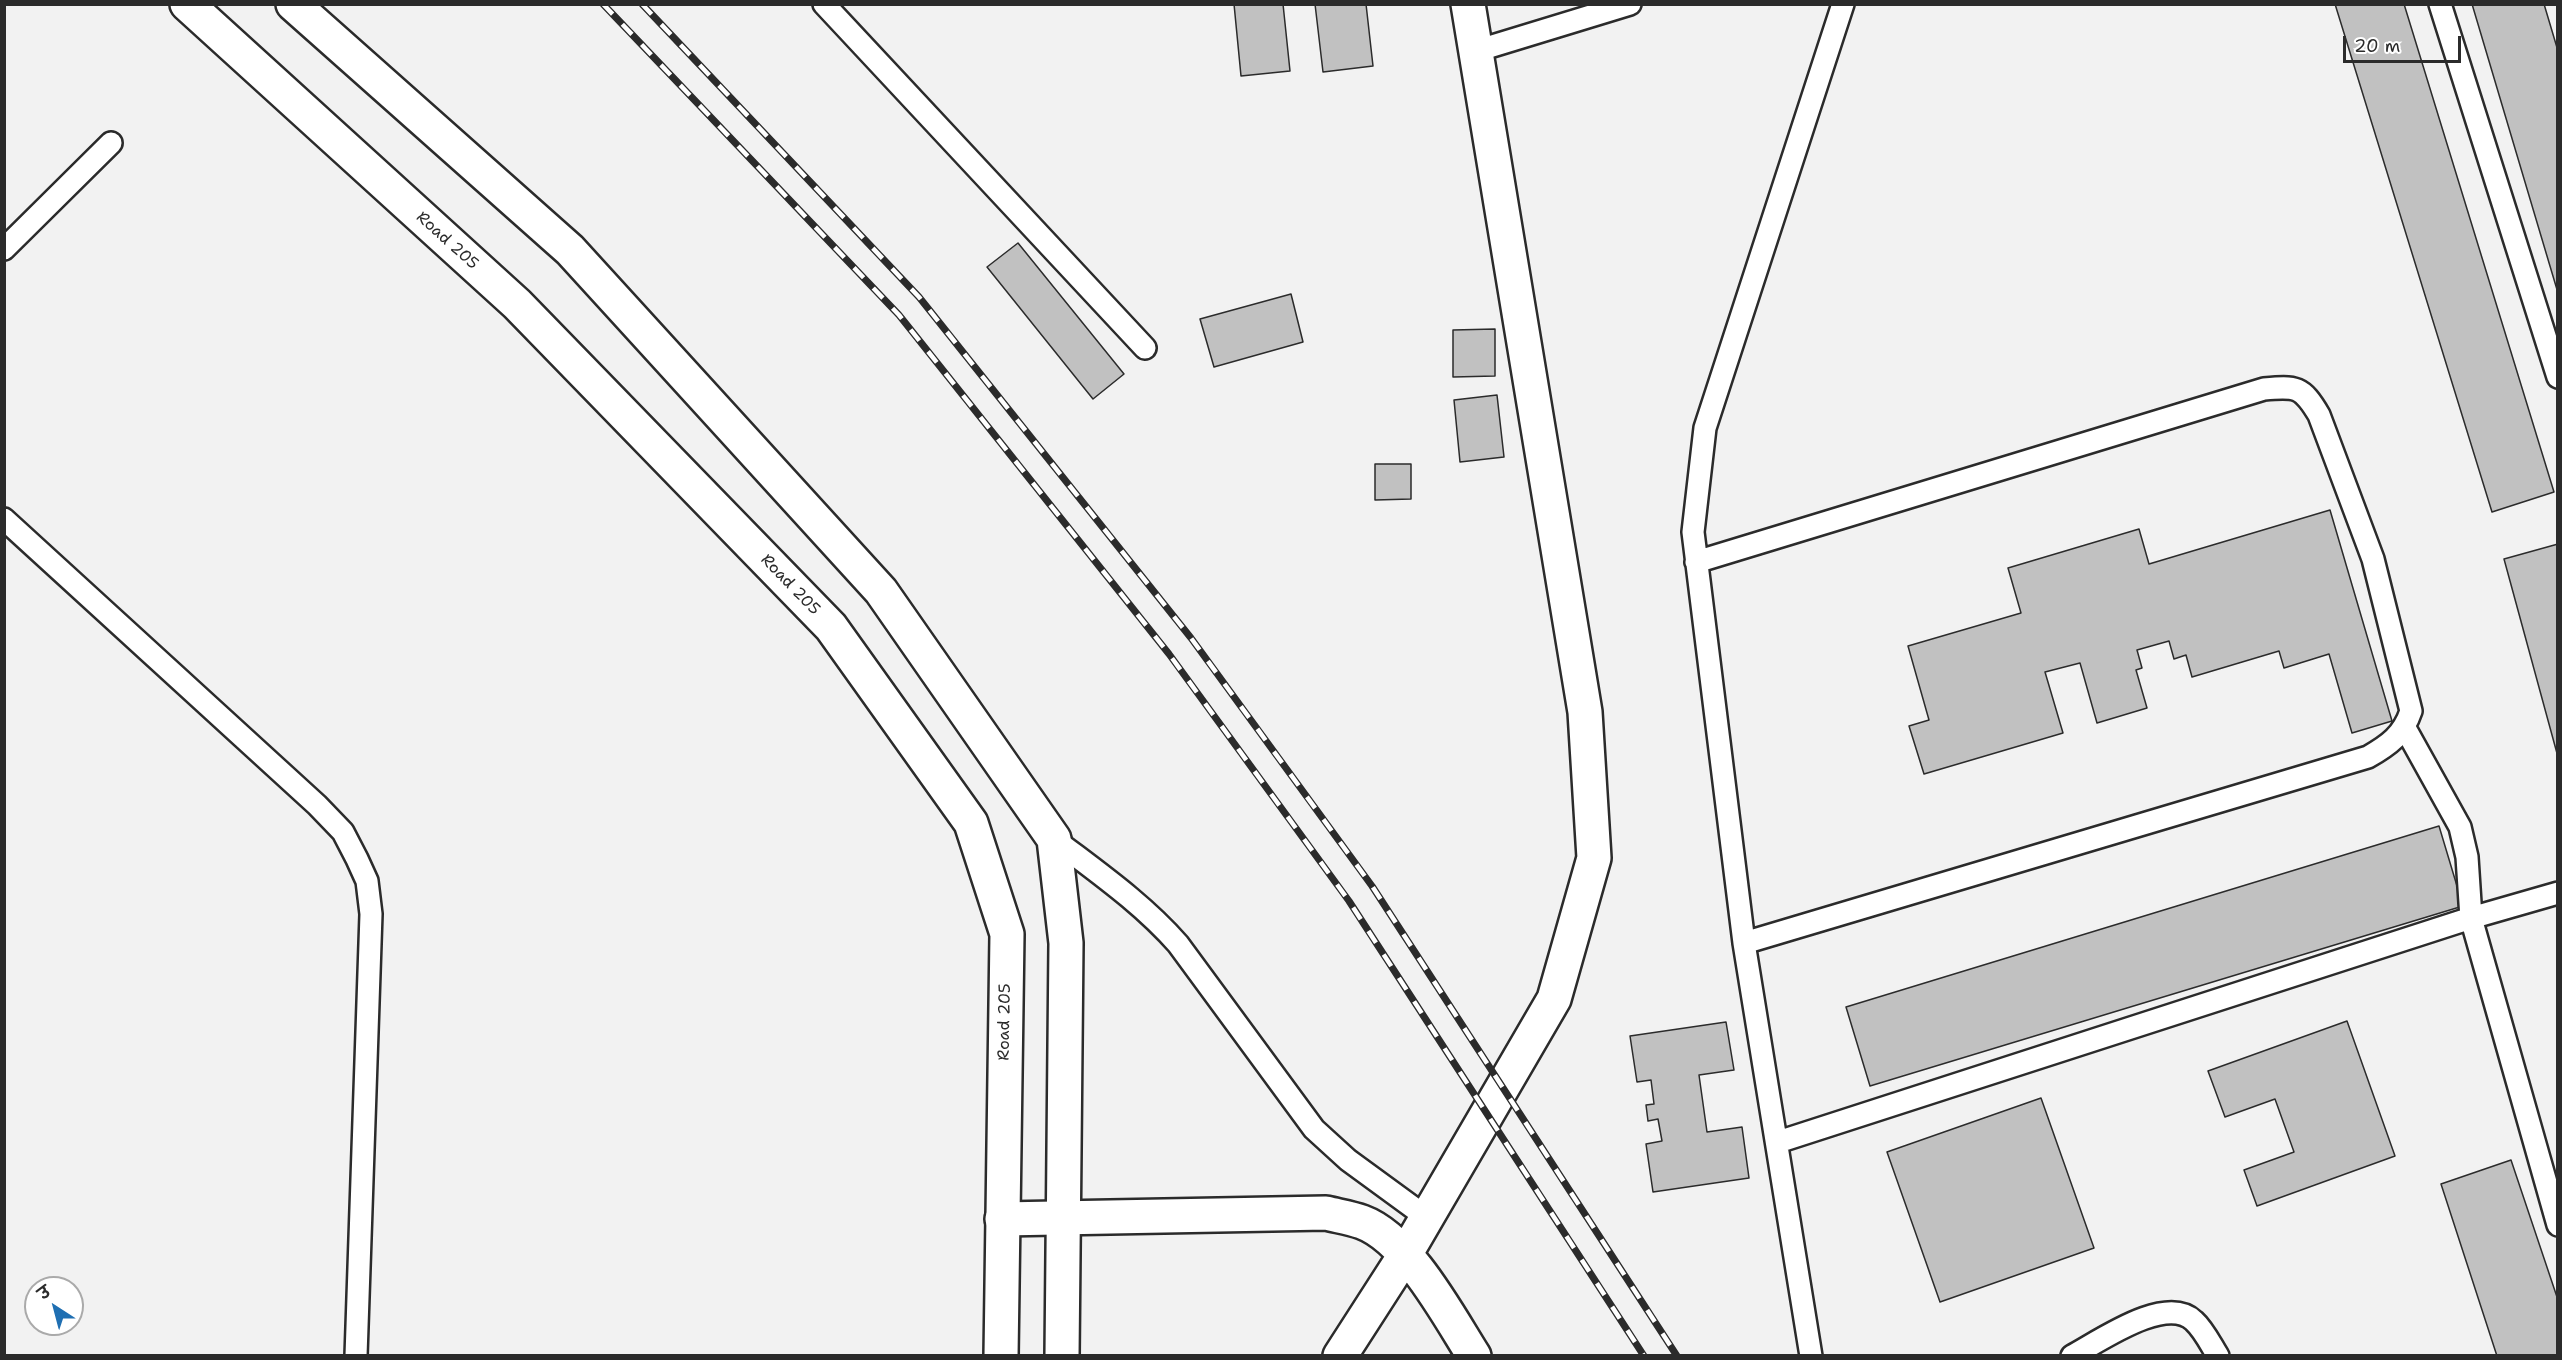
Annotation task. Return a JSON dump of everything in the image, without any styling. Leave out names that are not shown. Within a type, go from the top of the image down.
[{"type":"main road","name":"Road 205","points":[[187,4],[517,304],[831,627],[971,824],[1007,934],[1001,1356]]},
{"type":"main road","points":[[293,4],[570,250],[858,565],[881,591],[1054,839],[1066,943],[1062,1356]]},
{"type":"main road","points":[[1340,1356],[1405,1255],[1554,999],[1594,858],[1585,712],[1468,4]]},
{"type":"main road","points":[[1002,1219],[1326,1214],[1364,1223],[1383,1235],[1405,1255],[1427,1283],[1474,1356]]},
{"type":"lane","points":[[824,4],[1145,348]]},
{"type":"lane","points":[[1476,51],[1630,4]]},
{"type":"lane","points":[[1811,1356],[1744,943],[1693,532],[1705,428],[1843,4]]},
{"type":"lane","points":[[2440,4],[2558,377]]},
{"type":"lane","points":[[4,249],[111,143]]},
{"type":"lane","points":[[1696,562],[2264,389],[2289,387],[2308,395],[2319,415],[2373,560],[2411,711],[2405,728],[2388,746],[2368,757],[1744,943]]},
{"type":"lane","points":[[4,519],[317,806],[343,832],[367,881],[371,915],[356,1356]]},
{"type":"lane","points":[[2405,728],[2460,826],[2467,856],[2472,918],[2558,1225]]},
{"type":"lane","points":[[1054,839],[1144,908],[1161,925],[1178,944],[1314,1129],[1329,1145],[1426,1217]]},
{"type":"lane","points":[[1778,1142],[2472,918],[2558,893]]},
{"type":"lane","points":[[2072,1356],[2144,1317],[2179,1312],[2194,1321],[2218,1356]]},
{"type":"building","points":[[1234,4],[1283,4],[1290,71],[1241,76]]},
{"type":"building","points":[[1315,4],[1366,4],[1373,66],[1323,72]]},
{"type":"building","points":[[2335,4],[2404,4],[2554,492],[2492,512]]},
{"type":"building","points":[[2472,4],[2544,4],[2558,51],[2558,293]]},
{"type":"building","points":[[1018,243],[1124,374],[1093,399],[987,267]]},
{"type":"building","points":[[1291,294],[1303,342],[1214,367],[1200,319]]},
{"type":"building","points":[[1495,329],[1495,376],[1453,377],[1453,330]]},
{"type":"building","points":[[1497,395],[1504,457],[1460,462],[1454,400]]},
{"type":"building","points":[[1375,464],[1411,464],[1411,499],[1375,500]]},
{"type":"building","points":[[2330,510],[2392,721],[2352,733],[2329,654],[2284,668],[2279,651],[2192,677],[2186,655],[2174,659],[2169,641],[2137,650],[2142,668],[2136,670],[2147,708],[2097,723],[2080,663],[2045,672],[2063,733],[1924,774],[1909,726],[1929,720],[1908,646],[2021,613],[2008,568],[2139,529],[2149,564]]},
{"type":"building","points":[[2558,544],[2558,757],[2504,559]]},
{"type":"building","points":[[2439,826],[2463,906],[1870,1086],[1846,1007]]},
{"type":"building","points":[[2347,1021],[2395,1156],[2257,1206],[2244,1170],[2294,1152],[2275,1099],[2225,1117],[2208,1071]]},
{"type":"building","points":[[1726,1022],[1734,1070],[1699,1075],[1707,1132],[1742,1127],[1749,1178],[1653,1192],[1646,1144],[1662,1141],[1658,1119],[1648,1121],[1646,1105],[1654,1104],[1651,1080],[1637,1082],[1630,1036]]},
{"type":"building","points":[[2041,1098],[2094,1248],[1940,1302],[1887,1152]]},
{"type":"building","points":[[2511,1160],[2558,1300],[2558,1356],[2497,1356],[2441,1184]]},
{"type":"railway","points":[[603,4],[899,315],[1169,654],[1349,901],[1644,1356]]},
{"type":"railway","points":[[642,4],[919,297],[1191,638],[1372,886],[1677,1356]]}]
